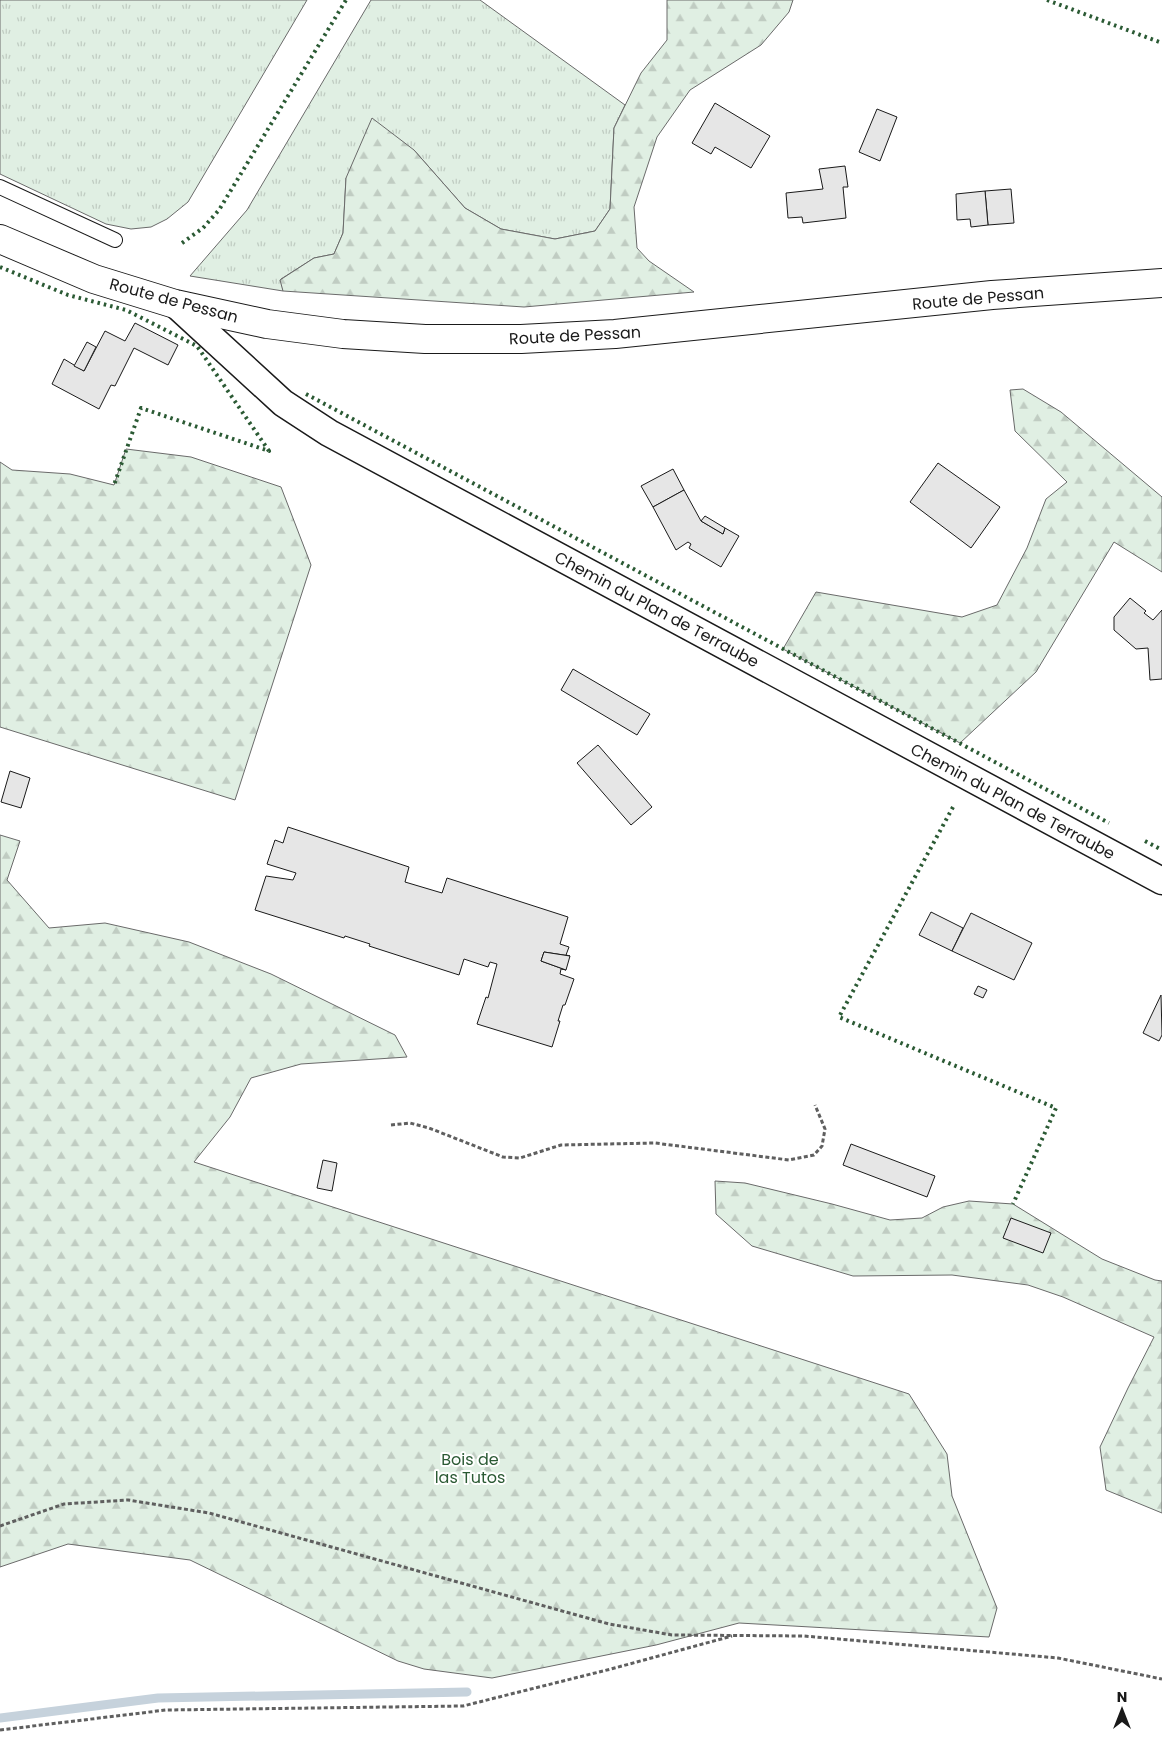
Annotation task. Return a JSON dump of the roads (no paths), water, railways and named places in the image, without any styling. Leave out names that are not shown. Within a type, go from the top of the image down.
[{"type":"main road","name":"Route de Pessan","points":[[0,239],[94,279],[175,304],[267,324],[343,334],[425,339],[522,339],[615,334],[992,296],[1162,283]]},
{"type":"street","name":"Chemin du Plan de Terraube","points":[[175,304],[283,404],[329,433],[1162,881]]},
{"type":"lane","points":[[0,186],[115,240]]},
{"type":"waterway","points":[[0,1718],[158,1698],[467,1692]]},
{"type":"park label","name":"Bois de las Tutos","points":[[470,1468]]}]
